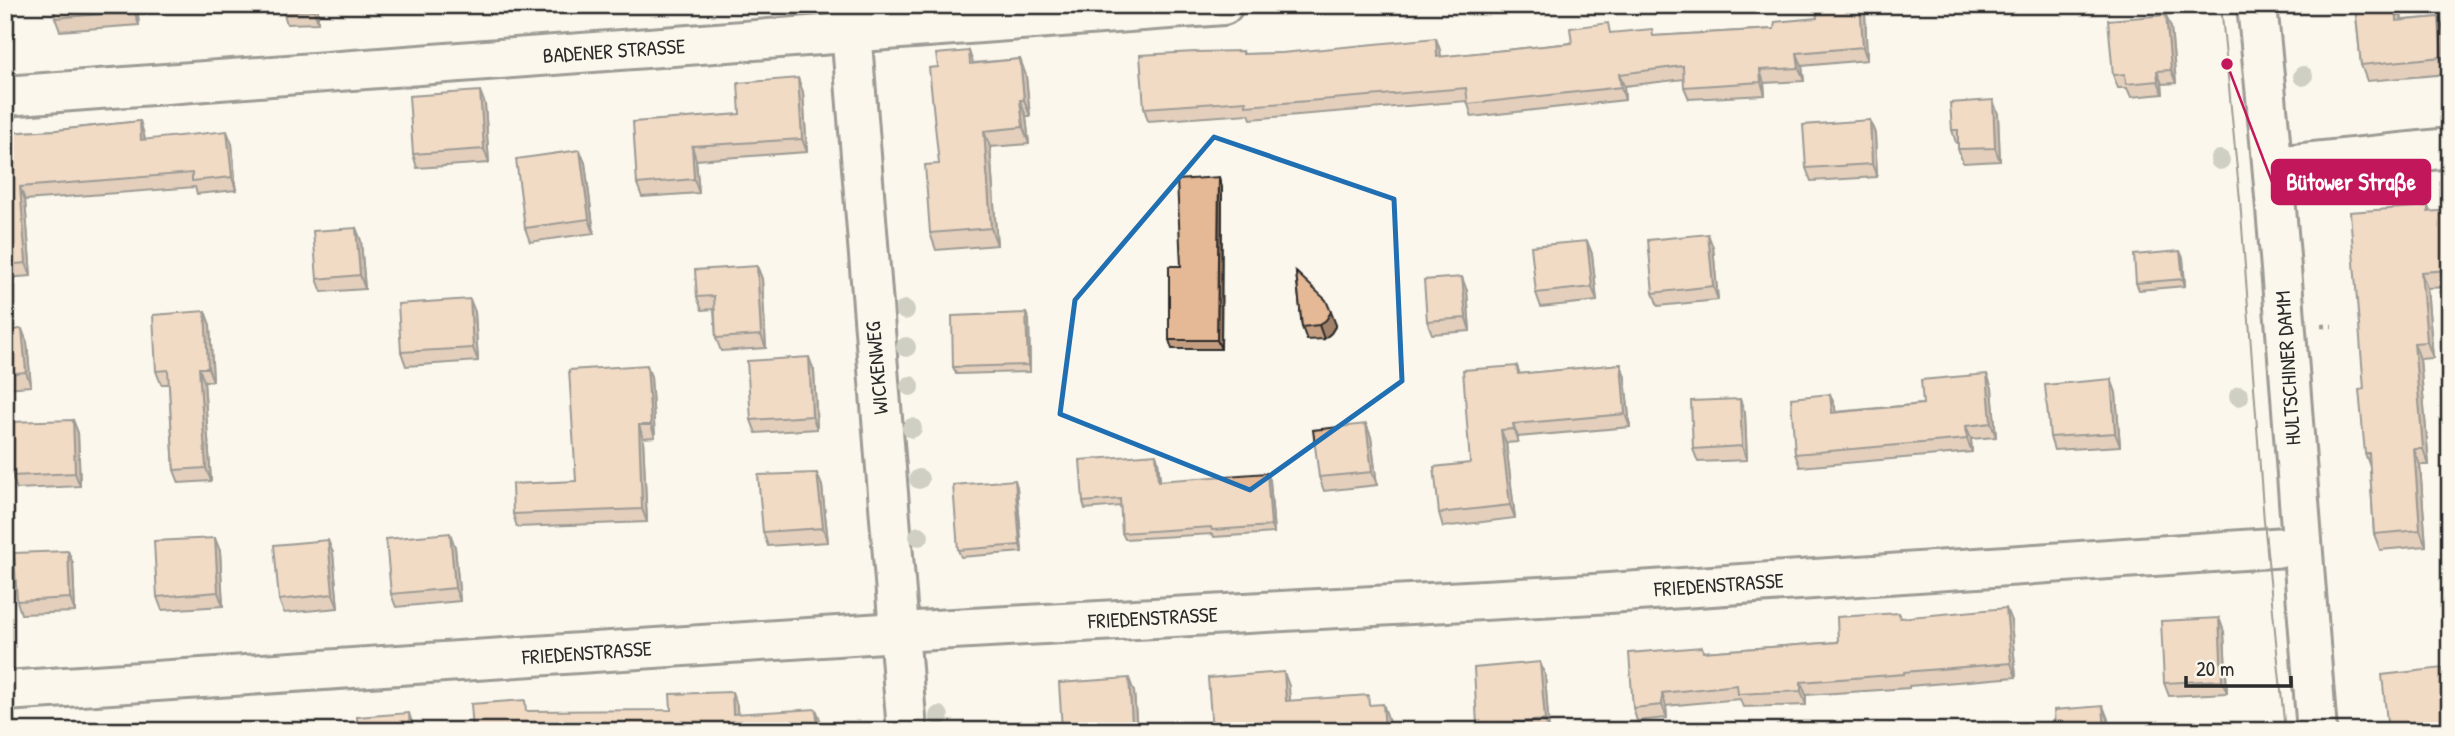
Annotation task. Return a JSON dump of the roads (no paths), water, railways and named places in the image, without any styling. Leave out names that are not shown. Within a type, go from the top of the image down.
[{"type":"street","name":"BADENER STRASSE","points":[[5,96],[850,19],[1223,5]]},
{"type":"street","name":"HULTSCHINER DAMM","points":[[2257,5],[2274,166],[2317,731]]},
{"type":"street","name":"WICKENWEG","points":[[850,19],[907,731]]},
{"type":"street","points":[[2274,166],[2450,148]]},
{"type":"street","name":"FRIEDENSTRASSE","points":[[5,691],[898,632],[1594,594],[2301,546]]},
{"type":"tram line","points":[[2221,5],[2240,200],[2264,521],[2285,731]]},
{"type":"place","name":"Bütower Straße","points":[[2227,64]]}]
